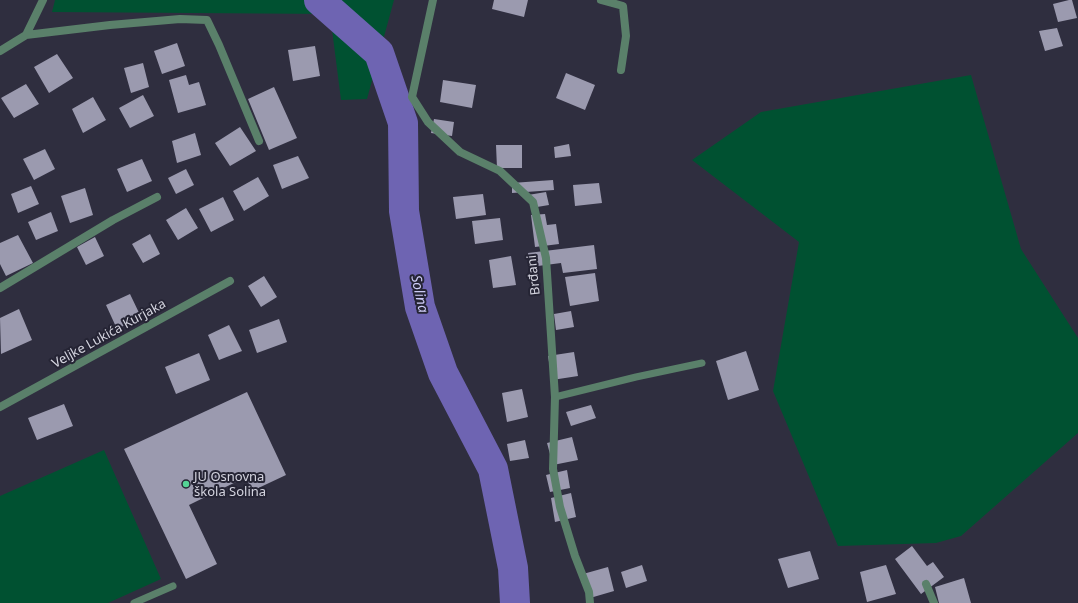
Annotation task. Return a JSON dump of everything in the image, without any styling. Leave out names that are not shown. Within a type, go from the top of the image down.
[{"type":"street","points":[[26,35],[43,0]]},
{"type":"street","name":"Brđani","points":[[433,0],[412,97],[428,122],[460,152],[500,171],[533,202],[546,258],[555,397],[554,476],[560,507],[574,556],[589,592],[590,603]]},
{"type":"street","points":[[601,0],[622,6],[626,36],[621,70]]},
{"type":"street","points":[[0,51],[26,35],[110,24],[173,19],[207,20],[259,141]]},
{"type":"street","points":[[0,288],[113,220],[157,197]]},
{"type":"street","name":"Veljke Lukića Kurjaka","points":[[0,407],[230,281]]},
{"type":"street","points":[[926,584],[934,603]]},
{"type":"lane","points":[[555,397],[636,377],[702,363]]},
{"type":"lane","points":[[134,603],[173,586]]},
{"type":"green space","points":[[55,0],[394,0],[367,99],[341,100],[330,14],[52,12]]},
{"type":"green space","points":[[971,75],[1021,249],[1078,338],[1078,433],[961,536],[936,543],[838,546],[773,391],[799,242],[692,160],[761,112]]},
{"type":"green space","points":[[104,450],[161,579],[108,603],[0,603],[0,496]]},
{"type":"building","points":[[494,0],[528,0],[524,17],[492,9]]},
{"type":"building","points":[[1072,0],[1077,18],[1058,22],[1053,4]]},
{"type":"building","points":[[1057,28],[1063,46],[1045,51],[1039,31]]},
{"type":"building","points":[[177,43],[185,66],[162,74],[154,51]]},
{"type":"building","points":[[315,46],[320,76],[293,81],[288,50]]},
{"type":"building","points":[[57,54],[73,78],[49,93],[34,67]]},
{"type":"building","points":[[143,63],[149,87],[131,93],[124,68]]},
{"type":"building","points":[[566,73],[595,85],[585,110],[556,98]]},
{"type":"building","points":[[186,75],[189,85],[199,82],[206,105],[178,113],[169,80]]},
{"type":"building","points":[[443,80],[476,85],[472,108],[440,102]]},
{"type":"building","points":[[26,84],[39,104],[14,118],[1,98]]},
{"type":"building","points":[[274,87],[297,138],[269,150],[248,99]]},
{"type":"building","points":[[143,95],[154,116],[130,128],[119,108]]},
{"type":"building","points":[[93,97],[106,120],[83,133],[72,109]]},
{"type":"building","points":[[434,119],[454,122],[452,136],[431,133]]},
{"type":"building","points":[[240,127],[256,151],[230,166],[215,143]]},
{"type":"building","points":[[195,133],[201,155],[177,163],[172,141]]},
{"type":"building","points":[[569,144],[571,156],[555,158],[554,147]]},
{"type":"building","points":[[496,145],[522,145],[522,168],[497,168]]},
{"type":"building","points":[[45,149],[55,169],[34,180],[23,159]]},
{"type":"building","points":[[298,156],[309,178],[282,189],[273,165]]},
{"type":"building","points":[[142,159],[152,181],[127,192],[117,169]]},
{"type":"building","points":[[186,169],[194,185],[176,194],[168,178]]},
{"type":"building","points":[[258,177],[269,196],[244,211],[233,191]]},
{"type":"building","points":[[553,180],[554,190],[512,193],[512,183]]},
{"type":"building","points":[[599,183],[602,203],[575,206],[573,185]]},
{"type":"building","points":[[31,186],[39,204],[18,213],[11,194]]},
{"type":"building","points":[[85,188],[93,215],[70,223],[61,196]]},
{"type":"building","points":[[546,192],[549,205],[531,208],[528,195]]},
{"type":"building","points":[[483,194],[486,215],[456,219],[453,197]]},
{"type":"building","points":[[223,197],[234,220],[211,232],[199,209]]},
{"type":"building","points":[[186,208],[198,228],[178,240],[166,220]]},
{"type":"building","points":[[51,212],[58,231],[36,240],[28,222]]},
{"type":"building","points":[[545,214],[547,225],[556,224],[559,244],[535,247],[531,215]]},
{"type":"building","points":[[500,218],[503,240],[475,244],[472,221]]},
{"type":"building","points":[[150,234],[160,254],[143,263],[132,244]]},
{"type":"building","points":[[18,235],[33,263],[6,276],[0,264],[0,243]]},
{"type":"building","points":[[95,237],[104,256],[86,265],[77,247]]},
{"type":"building","points":[[594,245],[597,269],[563,273],[561,263],[530,267],[528,253]]},
{"type":"building","points":[[511,256],[516,285],[493,288],[489,260]]},
{"type":"building","points":[[595,273],[599,301],[570,306],[565,277]]},
{"type":"building","points":[[264,276],[277,297],[261,307],[248,286]]},
{"type":"building","points":[[130,294],[141,317],[117,329],[106,305]]},
{"type":"building","points":[[19,309],[32,340],[1,354],[0,318]]},
{"type":"building","points":[[571,311],[574,327],[556,330],[554,314]]},
{"type":"building","points":[[279,319],[287,342],[257,353],[249,330]]},
{"type":"building","points":[[229,325],[242,351],[219,360],[208,335]]},
{"type":"building","points":[[746,351],[759,390],[728,400],[716,361]]},
{"type":"building","points":[[574,352],[578,376],[552,380],[548,356]]},
{"type":"building","points":[[199,353],[210,380],[176,394],[165,367]]},
{"type":"building","points":[[522,389],[528,417],[507,422],[502,393]]},
{"type":"building","name":"JU Osnovna škola Solina","points":[[247,392],[286,475],[252,491],[246,477],[189,505],[217,564],[186,579],[124,449]]},
{"type":"building","points":[[64,404],[73,426],[37,440],[28,418]]},
{"type":"building","points":[[591,405],[596,418],[571,426],[566,412]]},
{"type":"building","points":[[572,437],[578,460],[553,465],[547,443]]},
{"type":"building","points":[[525,440],[529,458],[510,461],[507,444]]},
{"type":"building","points":[[567,470],[570,488],[550,492],[546,475]]},
{"type":"building","points":[[571,493],[576,517],[555,522],[551,498]]},
{"type":"building","points":[[912,546],[927,566],[933,562],[944,577],[921,594],[895,559]]},
{"type":"building","points":[[810,551],[819,579],[788,588],[778,559]]},
{"type":"building","points":[[642,565],[647,581],[626,588],[621,572]]},
{"type":"building","points":[[886,565],[896,594],[867,602],[860,572]]},
{"type":"building","points":[[608,567],[614,591],[590,598],[583,574]]},
{"type":"building","points":[[964,578],[971,603],[939,603],[935,587]]},
{"type":"waterway","name":"Solina","points":[[319,0],[379,53],[403,123],[404,211],[420,307],[443,373],[493,469],[513,568],[515,603]]},
{"type":"place","name":"JU Osnovna škola Solina","points":[[186,484]]}]
